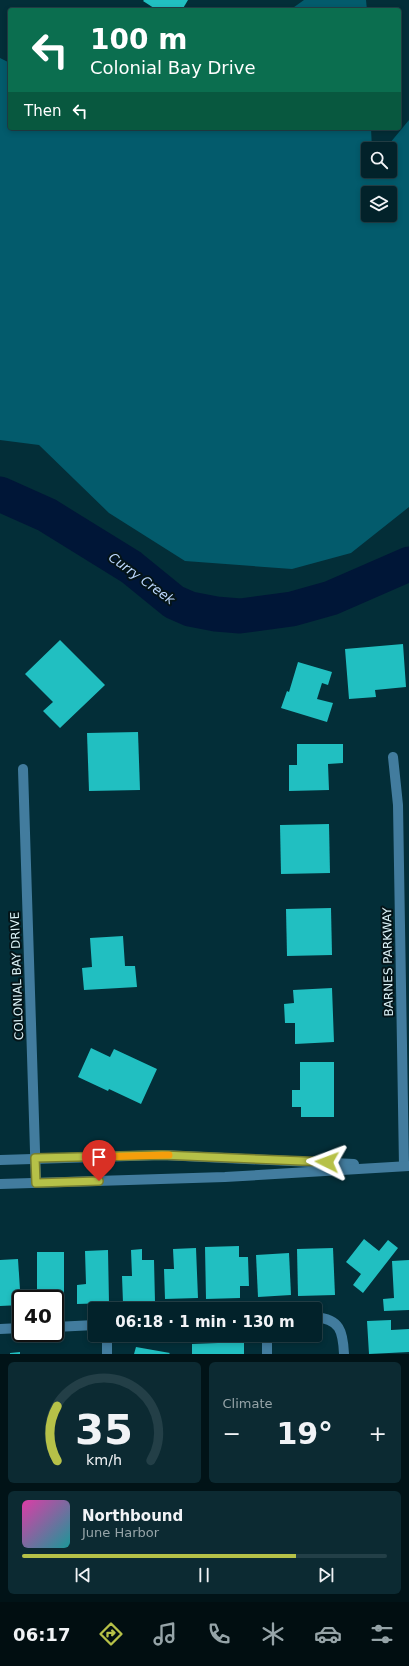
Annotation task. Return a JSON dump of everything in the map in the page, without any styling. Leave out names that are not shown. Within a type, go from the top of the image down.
[{"type":"street","name":"BARNES PARKWAY","points":[[393,757],[398,805],[407,1166]]},
{"type":"street","name":"COLONIAL BAY DRIVE","points":[[23,769],[36,1183]]},
{"type":"street","points":[[0,1160],[162,1155],[407,1166]]},
{"type":"street","points":[[0,1184],[225,1177],[407,1166]]},
{"type":"street","points":[[322,1318],[335,1323],[342,1332],[344,1354]]},
{"type":"street","points":[[64,1327],[88,1325]]},
{"type":"street","points":[[0,1329],[12,1328]]},
{"type":"street","points":[[107,1342],[107,1354]]},
{"type":"street","points":[[267,1342],[267,1354]]},
{"type":"shaded area","points":[[304,0],[366,0],[367,8],[293,8]]},
{"type":"shaded area","points":[[0,58],[8,62],[8,130],[371,130],[372,142],[361,142],[361,178],[397,178],[397,142],[391,142],[409,120],[409,507],[351,553],[292,569],[185,561],[109,513],[39,445],[0,440]]},
{"type":"building","points":[[188,0],[183,8],[154,8],[143,1]]},
{"type":"building","points":[[60,640],[105,685],[60,728],[43,711],[53,702],[25,674]]},
{"type":"building","points":[[403,644],[406,687],[375,690],[376,697],[349,699],[345,649]]},
{"type":"building","points":[[298,662],[332,672],[328,685],[322,683],[317,699],[333,703],[327,722],[281,708],[287,691],[289,692]]},
{"type":"building","points":[[138,732],[140,790],[89,791],[87,733]]},
{"type":"building","points":[[297,744],[343,744],[343,763],[328,764],[329,790],[289,791],[289,765],[297,765]]},
{"type":"building","points":[[329,824],[330,873],[281,874],[280,825]]},
{"type":"building","points":[[331,908],[332,955],[287,956],[286,909]]},
{"type":"building","points":[[123,936],[125,966],[135,966],[137,987],[84,990],[82,968],[92,967],[90,938]]},
{"type":"building","points":[[332,988],[334,1042],[295,1044],[295,1023],[285,1023],[284,1004],[294,1003],[293,990]]},
{"type":"building","points":[[91,1048],[110,1057],[114,1049],[157,1069],[141,1104],[78,1077]]},
{"type":"building","points":[[300,1062],[334,1062],[334,1117],[301,1117],[301,1107],[292,1107],[292,1090],[300,1090]]},
{"type":"building","points":[[364,1239],[379,1251],[388,1240],[398,1248],[363,1293],[353,1285],[361,1274],[346,1262]]},
{"type":"building","points":[[239,1246],[239,1257],[248,1257],[249,1286],[240,1286],[240,1298],[206,1299],[205,1247]]},
{"type":"building","points":[[196,1248],[198,1298],[165,1299],[164,1269],[174,1269],[173,1249]]},
{"type":"building","points":[[333,1248],[335,1295],[298,1296],[297,1249]]},
{"type":"building","points":[[142,1249],[142,1260],[154,1260],[155,1302],[123,1302],[122,1276],[132,1276],[131,1250]]},
{"type":"building","points":[[108,1250],[109,1302],[88,1302],[88,1304],[77,1304],[77,1285],[86,1284],[85,1251]]},
{"type":"building","points":[[37,1252],[64,1252],[64,1290],[37,1290]]},
{"type":"building","points":[[289,1253],[291,1295],[258,1297],[256,1255]]},
{"type":"building","points":[[18,1259],[20,1290],[12,1290],[12,1305],[0,1306],[0,1260]]},
{"type":"building","points":[[409,1260],[409,1310],[384,1311],[383,1299],[394,1298],[392,1261]]},
{"type":"building","points":[[391,1320],[391,1330],[409,1329],[409,1352],[369,1354],[367,1321]]},
{"type":"building","points":[[244,1342],[244,1354],[192,1354],[192,1344]]},
{"type":"building","points":[[136,1347],[170,1353],[134,1354]]},
{"type":"building","points":[[20,1352],[20,1354],[10,1354],[10,1353]]},
{"type":"waterway","name":"Curry Creek","points":[[0,494],[47,515],[131,567],[174,602],[190,609],[216,614],[240,616],[292,609],[331,598],[409,564]]},
{"type":"slow traffic","points":[[93,1157],[169,1155]]},
{"type":"route","points":[[99,1181],[36,1183],[35,1158],[162,1155],[327,1162]]}]
